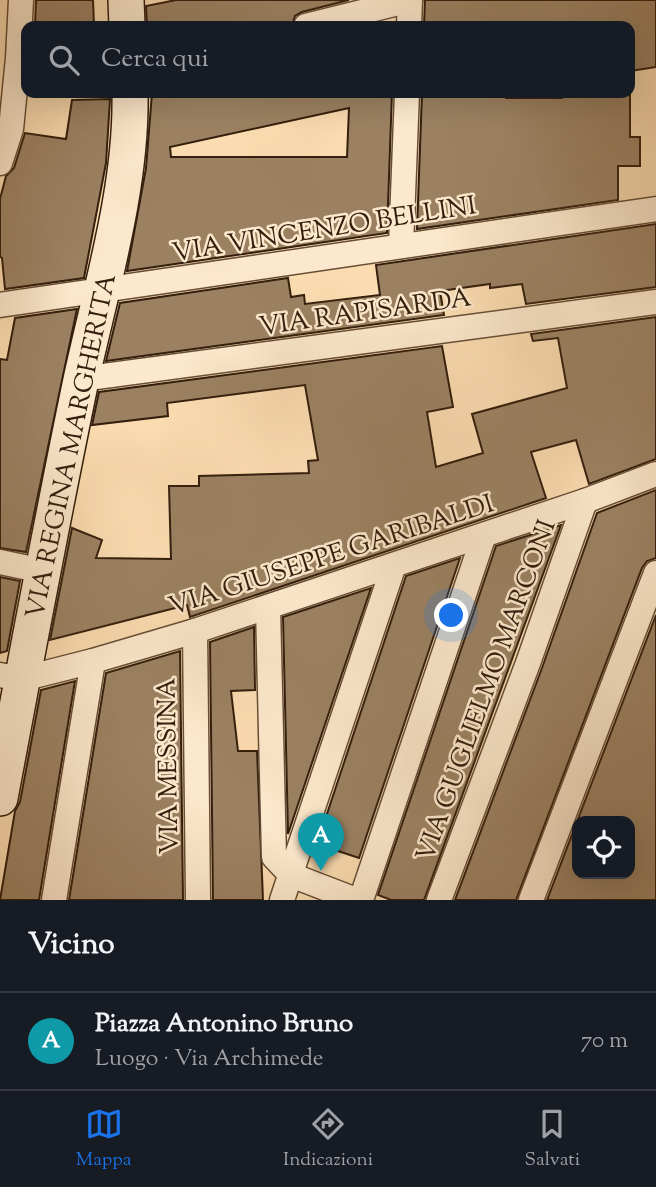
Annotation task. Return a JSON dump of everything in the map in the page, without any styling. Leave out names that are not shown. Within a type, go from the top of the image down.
[{"type":"street","points":[[0,163],[11,129],[21,0]]},
{"type":"street","points":[[126,0],[127,21]]},
{"type":"street","points":[[326,21],[410,0],[409,21]]},
{"type":"street","name":"VIA REGINA MARGHERITA","points":[[0,798],[11,677],[43,572],[81,379],[102,291],[131,126],[130,98]]},
{"type":"street","points":[[401,246],[407,98]]},
{"type":"street","name":"VIA VINCENZO BELLINI","points":[[0,305],[656,209]]},
{"type":"street","name":"VIA RAPISARDA","points":[[81,379],[656,302]]},
{"type":"street","name":"VIA GIUSEPPE GARIBALDI","points":[[11,677],[93,662],[195,631],[484,535],[656,474]]},
{"type":"street","name":"VIA GUGLIELMO MARCONI","points":[[439,900],[528,663],[585,500]]},
{"type":"street","points":[[268,608],[274,858],[291,875],[359,900],[484,535]]},
{"type":"street","points":[[0,562],[43,572]]},
{"type":"street","points":[[282,900],[394,565]]},
{"type":"street","points":[[531,900],[656,573]]},
{"type":"street","name":"VIA MESSINA","points":[[195,631],[198,900]]},
{"type":"street","points":[[54,900],[93,662]]},
{"type":"building","points":[[36,0],[93,0],[94,21],[35,21]]},
{"type":"building","points":[[176,0],[349,0],[302,12],[295,16],[294,21],[147,21],[146,6]]},
{"type":"building","points":[[425,0],[656,0],[656,67],[635,70],[635,21],[424,21]]},
{"type":"building","points":[[152,98],[392,98],[387,233],[127,271],[146,168]],"holes":[[[349,108],[347,157],[171,157],[170,147]]]},
{"type":"building","points":[[422,98],[630,98],[630,137],[640,137],[640,166],[618,166],[618,200],[417,229]]},
{"type":"building","points":[[110,99],[106,163],[84,278],[5,289],[0,257],[0,199],[6,176],[14,168],[25,133],[66,139],[72,100]]},
{"type":"building","points":[[656,224],[656,287],[526,304],[522,284],[490,288],[490,284],[440,291],[444,315],[106,361],[120,303],[288,278],[291,297],[304,295],[305,304],[380,295],[376,265]]},
{"type":"building","points":[[77,309],[26,552],[0,548],[0,359],[7,360],[15,318]]},
{"type":"building","points":[[656,317],[656,459],[589,484],[576,440],[531,452],[546,498],[190,617],[187,605],[50,640],[72,528],[102,540],[96,558],[171,559],[169,486],[199,486],[199,476],[309,473],[308,461],[318,460],[305,385],[167,403],[168,416],[92,425],[99,392],[442,346],[453,407],[427,412],[436,467],[483,453],[472,414],[567,388],[558,338],[533,341],[531,334]]},
{"type":"building","points":[[656,490],[656,558],[647,561],[642,568],[516,900],[455,900],[597,513]]},
{"type":"building","points":[[561,525],[424,900],[391,900],[378,895],[496,546]]},
{"type":"building","points":[[460,558],[359,858],[317,844],[406,576]]},
{"type":"building","points":[[0,577],[20,581],[7,651],[0,653]]},
{"type":"building","points":[[371,588],[288,834],[283,617]]},
{"type":"building","points":[[656,615],[656,900],[547,900],[572,835],[572,879],[635,879],[635,816],[579,816]]},
{"type":"building","points":[[254,627],[255,690],[231,691],[238,751],[257,751],[263,900],[213,900],[210,642]]},
{"type":"building","points":[[180,651],[183,900],[69,900],[106,673]]},
{"type":"building","points":[[75,681],[39,900],[0,900],[15,811],[20,802],[41,690]]},
{"type":"place","name":"Piazza Antonino Bruno","points":[[321,871]]}]
